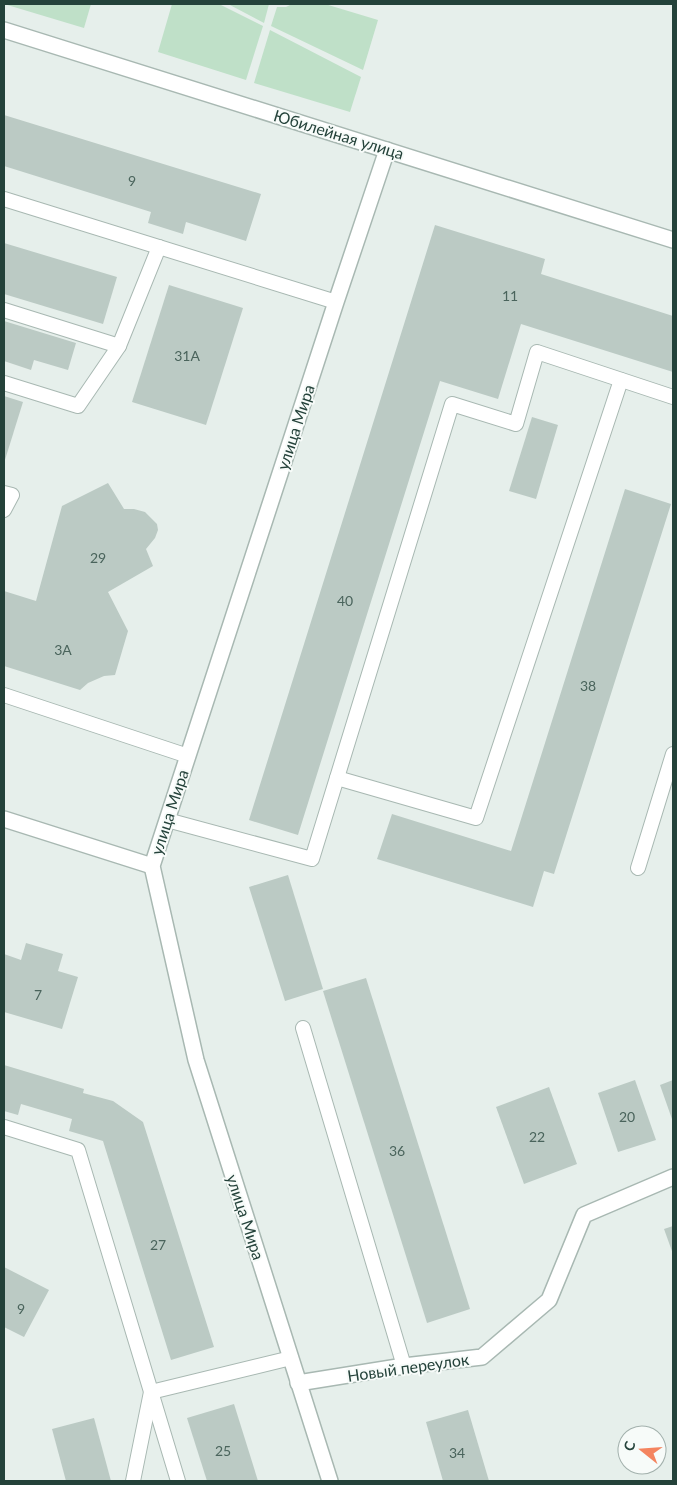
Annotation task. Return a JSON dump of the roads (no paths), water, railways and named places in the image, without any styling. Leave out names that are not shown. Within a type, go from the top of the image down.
[{"type":"street","name":"Юбилейная улица","points":[[4,30],[673,240]]},
{"type":"street","name":"улица Мира","points":[[330,1481],[196,1060],[152,866],[387,150]]},
{"type":"street","points":[[4,819],[152,866]]},
{"type":"street","name":"Новый переулок","points":[[298,1383],[404,1366],[482,1357],[549,1300],[584,1215],[673,1177]]},
{"type":"lane","points":[[4,199],[336,302]]},
{"type":"lane","points":[[4,383],[78,406],[119,346],[159,247]]},
{"type":"lane","points":[[4,310],[119,346]]},
{"type":"lane","points":[[167,820],[312,858],[452,404],[516,424],[537,352],[673,397]]},
{"type":"lane","points":[[337,778],[476,818],[621,380]]},
{"type":"lane","points":[[4,493],[12,495],[4,510]]},
{"type":"lane","points":[[4,695],[188,756]]},
{"type":"lane","points":[[638,868],[673,754]]},
{"type":"lane","points":[[303,1028],[404,1366]]},
{"type":"lane","points":[[4,1126],[78,1150],[178,1481]]},
{"type":"lane","points":[[151,1392],[291,1358]]},
{"type":"lane","points":[[133,1481],[151,1392]]}]
